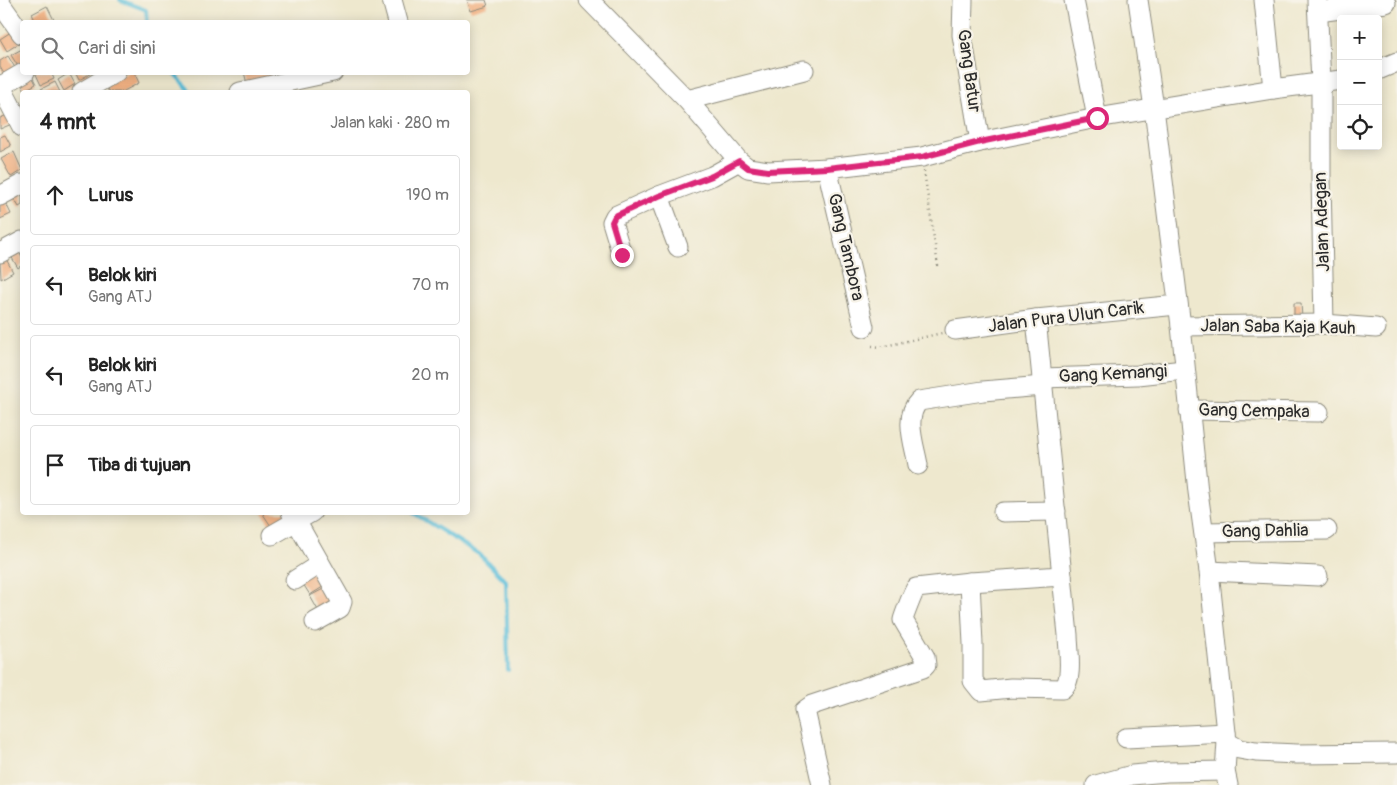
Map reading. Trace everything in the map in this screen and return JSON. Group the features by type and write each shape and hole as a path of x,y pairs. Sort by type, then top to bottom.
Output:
{"street":[{"path":"392,0 397,20"},
{"path":"589,0 692,99 739,161 748,168 768,171 827,168 922,157 980,142 1097,118 1273,89 1337,81"},
{"name":"Gang Batur","path":"963,0 962,35 980,142"},
{"path":"1100,784 1132,775 1167,772 1226,778 1226,738 1209,571 1154,108 1138,0"},
{"path":"1264,0 1273,89"},
{"path":"1078,1 1097,118"},
{"path":"0,3 20,31"},
{"path":"1317,6 1386,3"},
{"name":"Jalan Adegan","path":"1317,6 1321,83 1324,324"},
{"path":"1382,68 1397,62"},
{"path":"692,99 804,70"},
{"path":"20,75 0,86 20,123"},
{"path":"85,90 111,75"},
{"path":"249,90 319,75"},
{"path":"622,255 613,219 615,216 659,196 712,176 739,161"},
{"name":"Gang Tambora","path":"827,168 864,327"},
{"path":"0,196 20,185"},
{"path":"659,196 678,247"},
{"path":"0,253 20,242"},
{"name":"Jalan Pura Ulun Carik","path":"955,330 1036,319 1177,305"},
{"path":"970,582 973,681 978,689 981,691 1011,688 1062,690 1068,684 1070,674 1068,634 1036,319"},
{"name":"Jalan Saba Kaja Kauh","path":"1180,326 1324,324 1376,328"},
{"name":"Gang Kemangi","path":"918,465 911,418 913,409 919,401 1042,382 1184,370"},
{"name":"Gang Cempaka","path":"1189,410 1319,412"},
{"path":"1003,512 1056,510"},
{"path":"272,535 293,517 342,602 342,606 315,622"},
{"name":"Gang Dahlia","path":"1204,532 1327,530"},
{"path":"295,580 320,564"},
{"path":"1209,571 1318,576"},
{"path":"822,785 806,708 923,668 926,665 926,657 904,620 913,592 919,587 1062,576"},
{"path":"1126,738 1226,738 1239,749 1256,752 1297,754 1397,753"}],"path":[{"path":"922,157 938,266"},
{"path":"872,346 881,347 955,330"}],"building":[{"path":"467,0 486,0 488,6 471,11"},
{"path":"47,6 54,20 35,20 32,14"},
{"path":"14,30 20,43 7,51 0,39"},
{"path":"20,50 20,68 19,68 11,55"},
{"path":"8,56 17,71 6,77 0,67 0,61"},
{"path":"32,75 36,84 25,90 19,81"},
{"path":"36,75 52,75 54,79 41,85"},
{"path":"66,75 70,75 75,84 63,90 58,80"},
{"path":"76,75 88,75 79,80"},
{"path":"123,75 135,75 139,83 126,90 108,90 105,85"},
{"path":"245,75 275,75 276,82 248,88"},
{"path":"55,82 59,90 42,90"},
{"path":"10,114 14,123 0,129 0,118"},
{"path":"5,135 11,146 0,152 0,137"},
{"path":"14,152 20,166 20,171 11,177 1,159"},
{"path":"20,190 19,207 12,195"},
{"path":"3,197 11,214 0,219 0,199"},
{"path":"19,251 20,266 18,268 11,256"},
{"path":"5,257 13,272 1,279 0,260"},
{"path":"1294,303 1301,303 1302,318 1294,319"},
{"path":"264,515 288,515 291,521 275,532"},
{"path":"317,569 326,585 310,595 300,579"},
{"path":"327,587 336,603 319,612 310,596"}],"waterway":[{"path":"120,0 146,10 147,20"},
{"path":"176,75 189,90"},
{"path":"417,515 479,554 506,581 508,670"}],"route":[{"path":"622,255 612,222 615,216 659,196 712,176 739,161 748,168 768,171 827,168 922,157 980,142 1097,118"}]}
